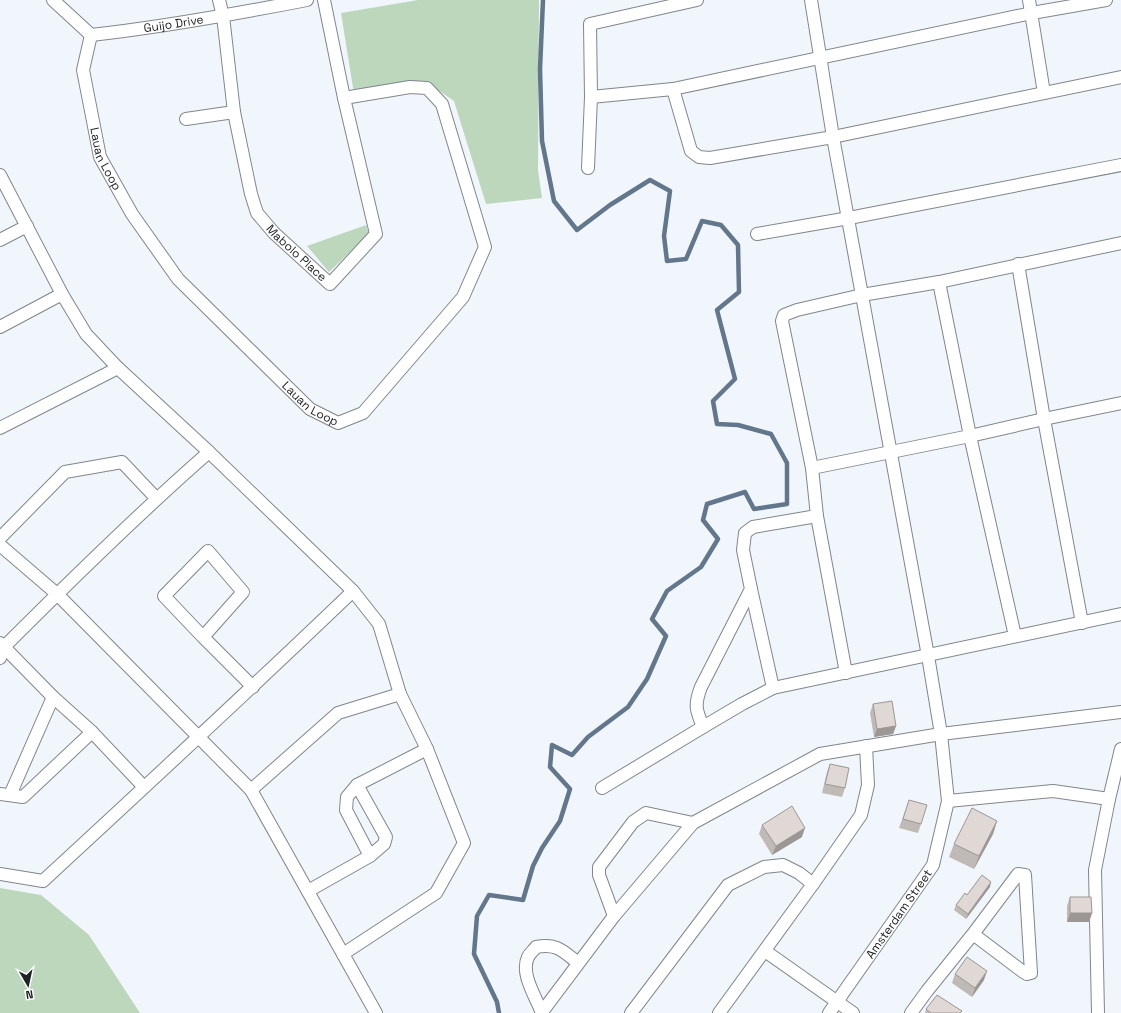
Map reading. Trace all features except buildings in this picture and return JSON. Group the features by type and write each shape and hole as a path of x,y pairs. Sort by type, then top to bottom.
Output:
{"street":[{"path":"53,0 91,35"},
{"name":"Mabolo Place","path":"219,0 234,112 251,194 257,213 274,233 330,284 376,234 344,98 324,0"},
{"name":"Guijo Drive","path":"91,35 145,29 307,0"},
{"path":"588,168 591,97 590,24 697,0"},
{"name":"Amsterdam Street","path":"811,0 833,137 928,656 940,734 948,801 933,865 829,1013"},
{"path":"1029,0 1044,93"},
{"path":"591,97 673,89 1032,13 1106,0"},
{"name":"Lauan Loop","path":"91,35 82,70 100,157 132,214 178,279 310,409 338,423 363,413 463,297 485,247 442,104 427,88 410,87 344,98"},
{"path":"673,89 691,151 699,157 710,158 833,137 1121,77"},
{"path":"186,119 234,112"},
{"path":"757,234 849,218 1121,165"},
{"path":"0,175 62,294 86,334 118,368 209,452 353,590 379,624 400,694 427,748 464,843 436,893 343,954"},
{"path":"0,240 27,226"},
{"path":"846,673 817,516 812,468 782,321 784,315 797,310 862,295 939,282 1121,243"},
{"path":"1018,264 1044,418 1082,624"},
{"path":"939,282 970,436 1015,636"},
{"path":"0,327 62,294"},
{"path":"0,428 118,368"},
{"path":"812,468 970,436 1044,418 1121,403"},
{"path":"144,787 92,732 2,650 57,594 156,498 209,452"},
{"path":"0,538 65,472 122,462 156,498"},
{"path":"773,688 750,589 743,550 745,533 753,528 817,516"},
{"path":"0,545 57,594 197,737 252,790 376,1013"},
{"path":"203,637 243,592 208,551 164,596 203,637 253,687"},
{"path":"703,727 697,712 696,700 750,589"},
{"path":"0,874 43,881 197,737 253,687 353,590"},
{"path":"602,788 742,704 773,688 928,656 1015,636 1082,624 1121,614"},
{"path":"252,790 338,713 400,694"},
{"path":"53,697 5,794 23,797 92,732"},
{"path":"578,963 557,947 547,945 536,947 528,957 526,972 531,990 542,1012 614,916 693,823 820,754 940,734 1121,712"},
{"path":"719,1013 765,951 861,815 868,785 866,746"},
{"path":"370,856 346,810 347,797 357,785 427,748"},
{"path":"1098,1013 1094,870 1108,800 1121,749"},
{"path":"308,891 370,856 384,844 386,837 357,785"},
{"path":"948,801 1053,791 1108,800"},
{"path":"614,916 599,875 599,867 633,822 646,813 693,823"},
{"path":"631,1013 728,885 764,867 783,865 799,873 813,884"},
{"path":"911,1013 1018,874 1025,875 1031,973 1027,974 1022,971 973,934"},
{"path":"765,951 853,1013"},
{"path":"927,991 939,998"}],"green space":[{"path":"418,0 539,0 538,170 542,198 486,204 454,101 429,84 354,94 341,13"},
{"path":"366,225 369,234 329,272 307,246"},
{"path":"0,888 41,895 89,935 140,1013 0,1013"}],"waterway":[{"path":"499,1013 497,1002 474,954 477,916 489,895 523,900 533,866 542,848 560,821 570,789 550,767 552,745 572,755 588,737 628,707 647,679 666,636 652,619 667,591 701,567 718,539 703,520 707,504 745,492 754,509 787,504 787,463 771,434 738,425 717,424 713,401 735,379 717,310 739,292 738,245 721,225 702,221 686,259 667,261 664,236 670,191 650,180 610,205 577,230 554,201 542,141 540,69 543,0"}]}
